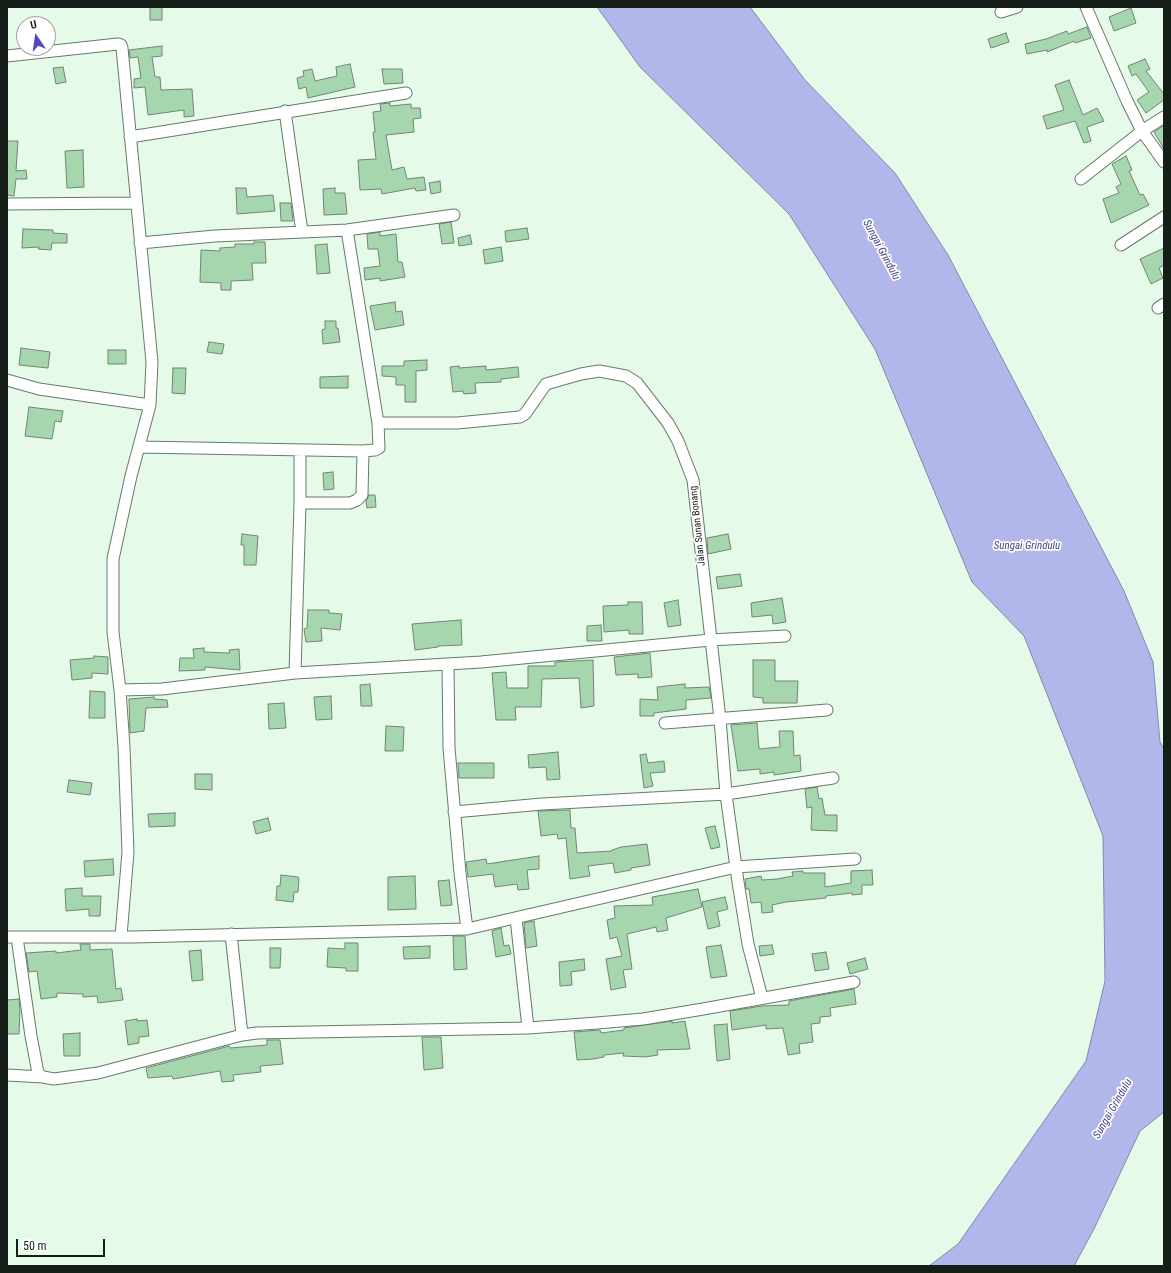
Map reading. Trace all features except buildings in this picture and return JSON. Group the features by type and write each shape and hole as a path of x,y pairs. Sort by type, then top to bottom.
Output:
{"street":[{"path":"1001,12 1017,7"},
{"path":"1086,7 1127,101 1142,130 1164,162"},
{"path":"7,56 118,44 121,45 152,362 150,405 113,559 113,632 120,690 124,747 128,852 121,936"},
{"path":"130,136 406,93"},
{"path":"285,111 302,232"},
{"path":"1081,179 1142,130 1164,117"},
{"path":"7,204 136,203"},
{"path":"140,243 215,236 347,230 454,215"},
{"path":"1121,245 1164,217"},
{"path":"139,447 363,451 375,450 379,448 378,424 347,230"},
{"name":"Jalan Sunan Bonang","path":"378,424 457,423 520,417 525,414 546,384 581,374 599,371 626,376 637,384 651,399 678,441 693,480 720,719 726,794 748,944 762,998"},
{"path":"7,380 39,389 150,405"},
{"path":"295,673 300,504 300,450"},
{"path":"300,504 350,503 357,500 362,495 363,451"},
{"path":"120,690 162,689 295,673 448,664 710,640 786,636"},
{"path":"448,664 449,748 454,812 467,929"},
{"path":"665,723 827,710"},
{"path":"454,812 542,804 726,794 833,778"},
{"path":"43,1077 38,1073 12,937 133,937 467,929 736,867 855,859"},
{"path":"516,918 528,1028"},
{"path":"231,934 242,1035"},
{"path":"7,1075 54,1079 98,1073 242,1035 265,1033 528,1028 642,1018 854,982"}],"water":[{"name":"Sungai Grindulu","path":"597,7 750,7 805,80 895,173 948,255 1124,591 1153,662 1160,742 1164,749 1164,1112 1140,1131 1094,1229 1074,1266 929,1266 958,1244 1086,1061 1105,981 1103,836 1024,636 972,582 875,349 789,214 640,67"}]}
